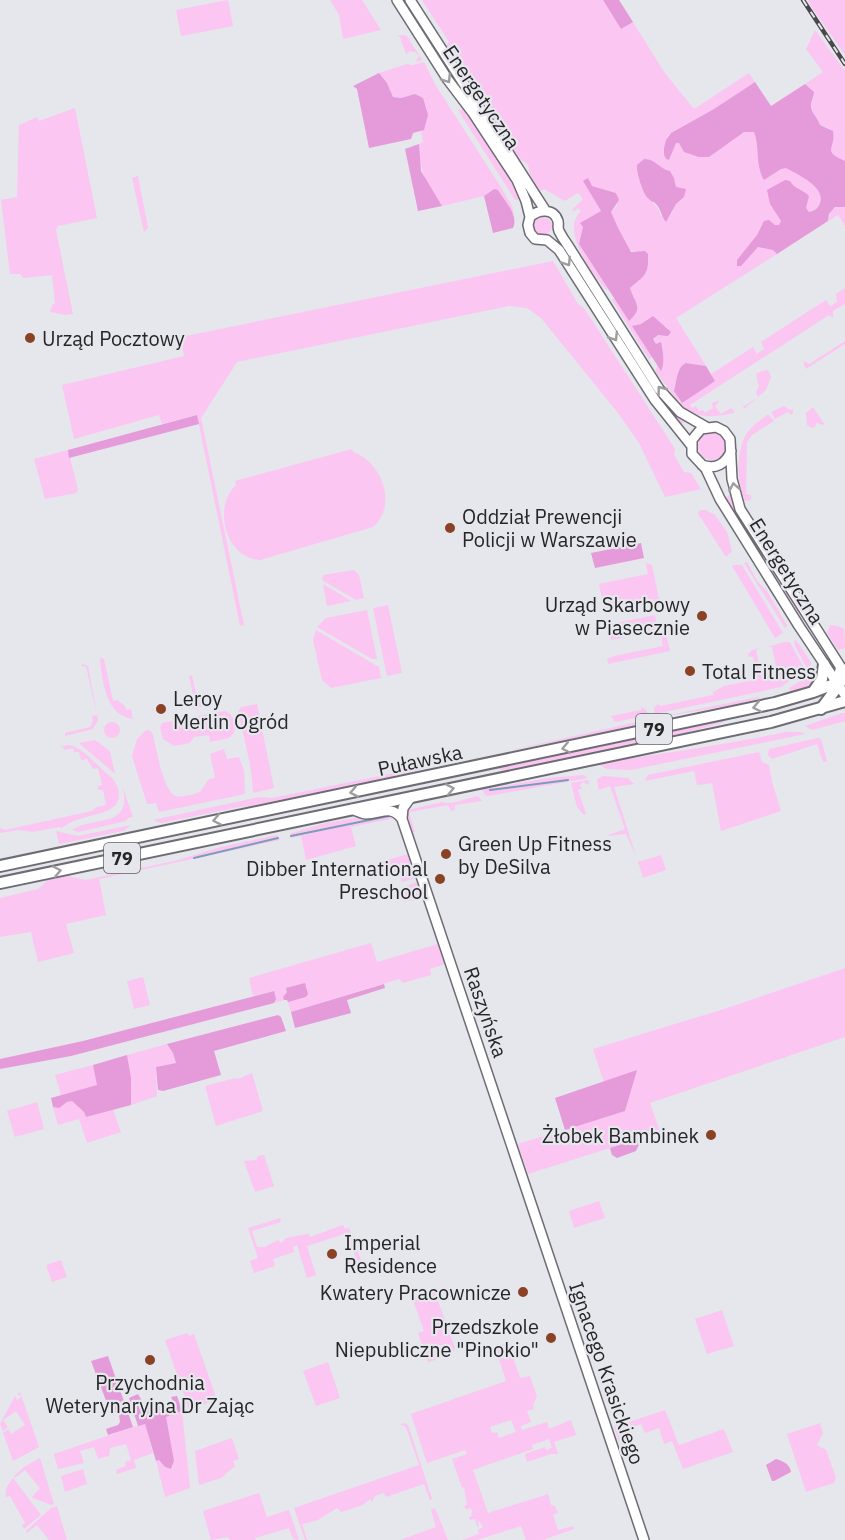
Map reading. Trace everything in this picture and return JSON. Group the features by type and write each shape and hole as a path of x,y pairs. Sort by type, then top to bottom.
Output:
{"main road":[{"path":"813,692 822,679 824,664"},
{"name":"Puławska","path":"0,866 109,841 775,703 813,692 842,676"},
{"path":"821,709 842,676"},
{"name":"Puławska","path":"0,883 771,722 845,701"}],"street":[{"name":"Energetyczna","path":"397,0 448,80 473,113 517,180 526,201 530,217 528,225 532,236 539,240 547,240 559,250 655,400 691,445 694,459 702,465 720,499 824,664 842,676"},
{"name":"Energetyczna","path":"410,0 545,210 556,217 558,229 659,389 680,412 706,427 716,427 724,431 730,439 733,485 740,509 842,676 845,695"},
{"path":"530,217 545,210"},
{"path":"547,240 554,236 558,229"},
{"path":"691,445 697,432 706,427"},
{"path":"702,465 712,467 721,465 728,458 732,449"},
{"path":"402,819 403,808 411,796"},
{"path":"352,809 364,815 389,810 402,819"},
{"name":"Raszyńska","path":"402,819 536,1217"},
{"name":"Ignacego Krasickiego","path":"536,1217 644,1540"}],"shaded area":[{"path":"228,0 233,26 181,36 176,10"},
{"path":"330,0 362,0 381,30 343,39 339,15"},
{"path":"422,0 603,0 621,29 633,22 664,72 694,109 749,73 755,82 668,135 664,155 666,159 669,160 675,143 679,143 689,153 694,154 751,130 756,138 759,168 764,180 786,167 815,186 821,197 820,203 816,209 809,212 806,208 805,192 779,183 774,187 770,204 781,221 779,225 772,223 762,225 737,260 744,262 758,247 773,250 777,254 676,318 706,366 686,363 678,371 674,391 680,400 678,401 655,371 658,366 661,370 663,359 662,345 656,344 653,340 658,335 664,335 668,328 649,318 645,323 633,326 652,357 649,359 612,300 614,298 629,320 638,306 630,288 645,274 648,266 648,254 629,250 612,218 611,212 617,206 617,193 583,181 601,211 581,223 583,227 579,244 608,289 606,290 586,262 576,240 575,219 581,211 578,208 572,210 583,199 578,193 565,201 544,189 540,191 532,180 528,166 518,158 446,46 449,42","holes":["659,165 662,169 670,171 676,188 681,188 684,197 676,204 670,216 661,216 658,208 643,190 637,171"]},
{"path":"603,0 619,0 633,22 621,29"},
{"path":"808,0 845,0 845,55 812,8"},
{"path":"815,30 845,71 845,161 833,156 830,151 832,143 830,129 820,125 811,108 813,92 805,84 823,72 806,49"},
{"path":"397,36 407,36 422,60 416,62 419,56 415,52 410,51 406,54 400,37"},
{"path":"424,62 436,86 512,206 514,215 498,190 490,191 484,196 442,206 431,190 424,177 421,163 419,144 423,142 421,131 424,129 415,94 401,98 393,97 387,83 379,73 407,64"},
{"path":"379,73 387,83 393,97 401,98 415,94 423,98 428,115 424,130 413,133 411,139 369,148 357,89 353,86"},
{"path":"755,82 771,106 805,84 814,92 812,111 820,125 833,131 831,152 845,161 845,207 835,207 829,214 828,221 777,254 773,250 758,247 741,266 737,266 737,260 757,235 764,221 769,220 779,225 781,221 770,204 767,190 785,180 790,181 809,196 806,208 809,212 819,205 821,197 819,192 803,177 786,168 764,180 759,168 754,132 744,132 709,157 699,157 684,152 679,143 676,143 669,160 664,155 664,148 671,133 714,109"},
{"path":"75,108 97,218 58,226 56,230 73,314 66,315 50,312 55,304 52,275 23,278 20,274 10,274 1,200 17,197 19,125 37,117 39,121"},
{"path":"458,110 465,110 514,182 522,199 515,200"},
{"path":"419,144 421,171 442,206 418,211 405,149"},
{"path":"644,159 670,171 676,187 686,189 684,197 676,204 666,222 658,206 646,196 640,182 637,165"},
{"path":"138,176 148,228 144,232 132,178"},
{"path":"588,178 592,186 616,193 619,200 611,212 618,228 631,252 645,251 648,254 645,274 630,288 637,309 629,321 579,244 583,227 580,223 601,211 583,181"},
{"path":"494,189 498,190 510,209 514,223 513,228 493,233 484,196"},
{"path":"839,206 845,207 845,226 838,215 828,221 831,211"},
{"path":"543,217 549,220 552,226 549,232 543,235 537,232 534,226 537,220"},
{"path":"565,249 685,421 680,425 656,394 564,251"},
{"path":"553,261 578,304 584,308 675,449 674,455 684,472 691,473 701,489 665,497 639,443 618,413 541,318 527,308 509,306 237,362 201,418 244,625 240,626 197,415 162,424 159,415 74,439 62,385 184,356 181,337"},
{"path":"845,288 845,304 833,311 833,318 829,315 690,405 692,408 696,406 699,411 703,410 705,413 713,408 712,403 717,401 719,402 715,406 721,414 731,408 735,412 718,416 704,416 691,412 679,403 715,381 711,374 753,347 757,354 764,349 761,342 826,300 830,306 837,302 836,294"},
{"path":"653,316 671,332 668,336 658,335 653,339 656,344 661,342 663,361 661,371 632,326 641,324"},
{"path":"845,341 845,344 806,369 804,361 809,364"},
{"path":"686,363 706,366 715,381 682,403 674,391 679,371"},
{"path":"768,370 771,377 766,390 758,397 756,392 759,386 756,374"},
{"path":"784,406 790,410 793,409 793,413 791,415 788,412 775,419 771,412"},
{"path":"813,407 825,425 816,423 812,428 807,425 806,413"},
{"path":"768,414 774,421 752,435 747,442 746,494 751,495 751,500 745,501 738,467 743,440 754,425"},
{"path":"197,415 199,424 69,458 68,450"},
{"path":"712,432 722,436 726,446 722,456 712,460 702,456 698,446 702,436"},
{"path":"352,449 372,465 383,485 384,507 381,518 373,527 260,560 248,557 239,551 226,530 224,518 225,506 236,485 235,481"},
{"path":"68,450 78,490 76,493 45,499 34,459"},
{"path":"730,493 742,522 828,654 826,655 725,500"},
{"path":"701,510 714,514 727,532 732,551 726,557 699,517 698,512"},
{"path":"641,543 644,558 595,568 591,553"},
{"path":"747,562 787,625 785,628 744,563"},
{"path":"646,563 652,565 660,604 656,610 653,599 604,609 599,584 648,574"},
{"path":"742,565 783,633 775,638 732,566"},
{"path":"354,570 359,575 364,598 356,600 322,580 323,575"},
{"path":"323,584 351,601 327,606"},
{"path":"388,605 402,673 387,676 373,608"},
{"path":"367,610 377,659 372,659 317,627 326,618"},
{"path":"655,615 658,630 611,640 607,625"},
{"path":"829,625 844,629 845,648 838,650 827,633"},
{"path":"316,630 379,667 381,678 331,688 322,680 313,640"},
{"path":"661,635 667,638 670,651 608,664 607,659 614,656 663,646"},
{"path":"794,640 812,664 807,668 795,646"},
{"path":"790,642 805,670 781,687 655,714 654,709 658,704 660,706 713,695 713,692 724,686 758,679 753,657 749,657 748,654 752,650 760,648 756,650 762,680 778,677 772,647 767,647"},
{"path":"100,658 104,659 113,701 117,700 125,706 126,710 131,709 133,719 124,716 111,704 104,687"},
{"path":"82,664 88,666 98,720 93,729 65,736 65,733 90,727 93,721 92,716 97,715 86,666 82,667"},
{"path":"818,670 819,676 810,687 790,691 789,688"},
{"path":"192,675 197,699 203,701 202,706 195,709 190,705 195,704 189,676"},
{"path":"762,697 740,704 660,717"},
{"path":"257,704 274,788 253,793 238,712 241,707"},
{"path":"641,707 649,715 615,722 611,716 641,710"},
{"path":"225,711 230,714 234,723 234,733 229,738 210,742 209,735 194,737 190,743 174,746 163,739 160,728 162,723"},
{"path":"845,713 845,721 812,730 805,726"},
{"path":"651,719 658,722 502,752"},
{"path":"723,720 724,722 671,737 514,769 501,770 498,768"},
{"path":"112,722 118,724 120,730 118,736 112,738 106,736 104,730 106,724"},
{"path":"149,730 153,734 164,778 171,793 176,796 185,796 200,792 209,779 215,778 210,754 224,749 227,759 239,757 244,771 245,794 159,812 156,803 147,804 132,756 137,739"},
{"path":"786,732 805,734 631,770 607,769 600,765 601,763"},
{"path":"821,739 827,761 823,762 817,744 772,759 768,755 769,749"},
{"path":"95,740 110,751 115,774 79,743"},
{"path":"69,745 84,753 114,780 119,792 117,803 112,808 69,823 62,828 0,833 0,828 5,830 92,811 106,805 103,790 98,790 98,786 102,785 98,768 93,769 87,759 81,760 79,752 74,752 73,748 64,750 63,747 58,747"},
{"path":"759,752 762,762 769,765 781,811 721,831 712,783 697,785 694,771 645,781 648,775"},
{"path":"423,769 406,775 277,803 239,807 161,823 153,820 260,797 272,798"},
{"path":"583,775 588,778 488,796 482,788 548,778"},
{"path":"603,776 628,778 634,784 614,787 636,856 626,834 606,836 625,829 610,786 599,790 597,779"},
{"path":"589,780 588,785 583,782 579,786 583,788 578,790 586,814 584,815 577,807 571,783"},
{"path":"122,785 133,817 126,821 78,832 72,830 118,815 123,808"},
{"path":"478,796 482,801 455,805 455,810 451,811 448,805 409,812 415,832 413,832 407,814 408,810"},
{"path":"383,813 393,814 395,818 351,827 356,846 306,860 301,836 289,838 291,833 326,823"},
{"path":"131,825 123,831 59,844 56,831 78,836"},
{"path":"277,835 280,840 99,879 106,915 66,924 74,953 38,962 31,932 0,937 0,898 38,889 48,880 68,876 86,880"},
{"path":"408,854 416,878 402,882 398,871 379,879 374,864"},
{"path":"661,855 666,870 643,878 638,862"},
{"path":"417,882 420,893 413,900 404,902 404,887"},
{"path":"371,943 377,962 438,944 445,964 430,969 431,975 403,983 399,979 291,1012 288,1002 306,997 307,986 287,992 283,997 284,1000 274,1003 274,991 253,996 249,978"},
{"path":"845,968 845,1037 650,1103 660,1132 528,1174 518,1144 625,1111 636,1071 604,1083 593,1049 721,1010"},
{"path":"143,977 150,1005 134,1009 127,981"},
{"path":"305,983 308,994 306,997 288,1002 284,1000 286,988"},
{"path":"384,984 385,988 347,1000 351,1013 295,1028 291,1012"},
{"path":"274,991 276,999 274,1003 71,1056 0,1069 0,1059 83,1041"},
{"path":"278,1015 286,1031 214,1051 221,1075 163,1091 158,1090 156,1067 176,1063 167,1044"},
{"path":"167,1044 176,1063 156,1067 157,1096 131,1105 127,1055"},
{"path":"127,1055 131,1078 131,1105 86,1117 72,1101 59,1108 53,1107 51,1098 97,1085 93,1065"},
{"path":"93,1065 98,1085 61,1095 55,1075"},
{"path":"637,1070 625,1111 565,1130 555,1098"},
{"path":"252,1073 263,1111 216,1126 205,1086 238,1079"},
{"path":"72,1101 86,1117 113,1109 121,1132 87,1143 79,1119 58,1125 53,1107 59,1108"},
{"path":"37,1102 44,1129 15,1137 7,1111"},
{"path":"642,1138 636,1151 617,1158 612,1155 610,1148"},
{"path":"264,1155 274,1186 255,1192 244,1161 256,1160 258,1156"},
{"path":"599,1201 605,1218 574,1228 569,1211"},
{"path":"280,1218 281,1222 252,1231 257,1247 265,1247 278,1240 281,1243 286,1238 308,1233 310,1237 343,1225 345,1229 349,1228 361,1260 357,1261 347,1233 307,1246 316,1275 307,1278 297,1245 293,1247 294,1252 273,1259 275,1266 254,1273 250,1261 258,1258 248,1228"},
{"path":"61,1260 67,1277 52,1282 46,1265"},
{"path":"434,1290 455,1348 452,1354 445,1357 439,1352 435,1360 428,1362 418,1333 424,1331 412,1297"},
{"path":"722,1310 734,1346 707,1354 695,1319"},
{"path":"188,1333 189,1336 194,1334 217,1400 189,1409 165,1340"},
{"path":"508,1342 520,1378 530,1376 537,1397 533,1405 534,1409 527,1411 531,1422 521,1426 522,1430 547,1422 549,1429 571,1420 576,1435 554,1442 558,1454 527,1462 525,1454 545,1447 546,1450 552,1448 549,1439 532,1445 533,1449 473,1470 488,1513 548,1494 551,1505 555,1506 558,1513 553,1515 558,1530 573,1526 574,1529 543,1540 526,1540 521,1526 477,1540 462,1540 479,1534 478,1530 483,1527 480,1522 479,1527 477,1526 475,1519 470,1520 469,1517 473,1512 470,1508 466,1510 464,1506 467,1505 464,1487 462,1488 452,1459 467,1454 465,1450 427,1463 411,1414 506,1381 495,1347","holes":["511,1420 516,1432 499,1438 497,1432 492,1433 490,1427"]},
{"path":"108,1356 133,1427 108,1435 106,1429 118,1425 119,1415 108,1406 91,1361"},
{"path":"328,1362 340,1398 316,1406 303,1371"},
{"path":"20,1392 39,1447 13,1461 3,1433 8,1429 11,1434 25,1425 16,1411 3,1420 8,1427 3,1431 0,1424 15,1396 17,1400 21,1397 17,1395"},
{"path":"138,1394 146,1408 152,1405 153,1401 161,1400 166,1407 172,1408 174,1403 171,1397 177,1396 182,1411 166,1417 174,1461 171,1469 165,1467 159,1460 156,1461 145,1424 138,1426 129,1398"},
{"path":"665,1410 679,1445 724,1429 733,1452 683,1469 672,1441 664,1444 659,1428 645,1433 641,1424 618,1432 619,1442 614,1427"},
{"path":"182,1411 190,1488 165,1497 156,1461 159,1460 165,1467 171,1469 173,1467 166,1417"},
{"path":"145,1423 153,1453 134,1460 136,1468 117,1474 116,1470 126,1466 125,1462 131,1460 126,1444 110,1448 109,1456 98,1459 94,1447 80,1451 84,1463 58,1469 54,1454"},
{"path":"820,1423 823,1433 817,1445 826,1450 836,1478 834,1483 806,1492 787,1434"},
{"path":"400,1424 408,1425 432,1499 430,1500 424,1484 386,1497 384,1493 375,1496 372,1502 370,1499 363,1505 341,1512 337,1508 318,1520 302,1524 307,1540 305,1540 294,1508 419,1465 406,1427"},
{"path":"232,1438 239,1459 233,1461 235,1466 221,1478 199,1485 195,1451"},
{"path":"40,1458 54,1504 51,1505 32,1497 40,1488 25,1470 15,1478 14,1476"},
{"path":"776,1459 788,1465 791,1472 772,1481 766,1465"},
{"path":"83,1469 87,1484 65,1492 61,1476"},
{"path":"13,1478 41,1515 24,1529 22,1525 25,1523 10,1496 6,1497 6,1489"},
{"path":"259,1493 267,1517 289,1510 299,1540 293,1539 289,1528 255,1538 256,1540 230,1540 228,1537 211,1540 203,1511"},
{"path":"57,1506 67,1540 49,1540 37,1525 27,1533 26,1531 51,1508"},
{"path":"435,1508 448,1540 400,1540 436,1527 431,1510"}],"waterway":[{"path":"490,790 568,780"},
{"path":"291,836 389,816"},
{"path":"194,858 278,838"}],"railway":[{"path":"803,0 845,64"}],"place":[{"name":"Urząd Pocztowy","path":"30,338"},
{"name":"Oddział Prewencji Policji w Warszawie","path":"450,528"},
{"name":"Urząd Skarbowy w Piasecznie","path":"702,616"},
{"name":"Total Fitness","path":"690,671"},
{"name":"Leroy Merlin Ogród","path":"161,709"},
{"name":"Green Up Fitness by DeSilva","path":"446,854"},
{"name":"Dibber International Preschool","path":"440,879"},
{"name":"Żłobek Bambinek","path":"711,1135"},
{"name":"Imperial Residence","path":"332,1254"},
{"name":"Kwatery Pracownicze","path":"523,1292"},
{"name":"Przedszkole Niepubliczne \"Pinokio\"","path":"551,1338"},
{"name":"Przychodnia Weterynaryjna Dr Zając","path":"150,1360"}]}
